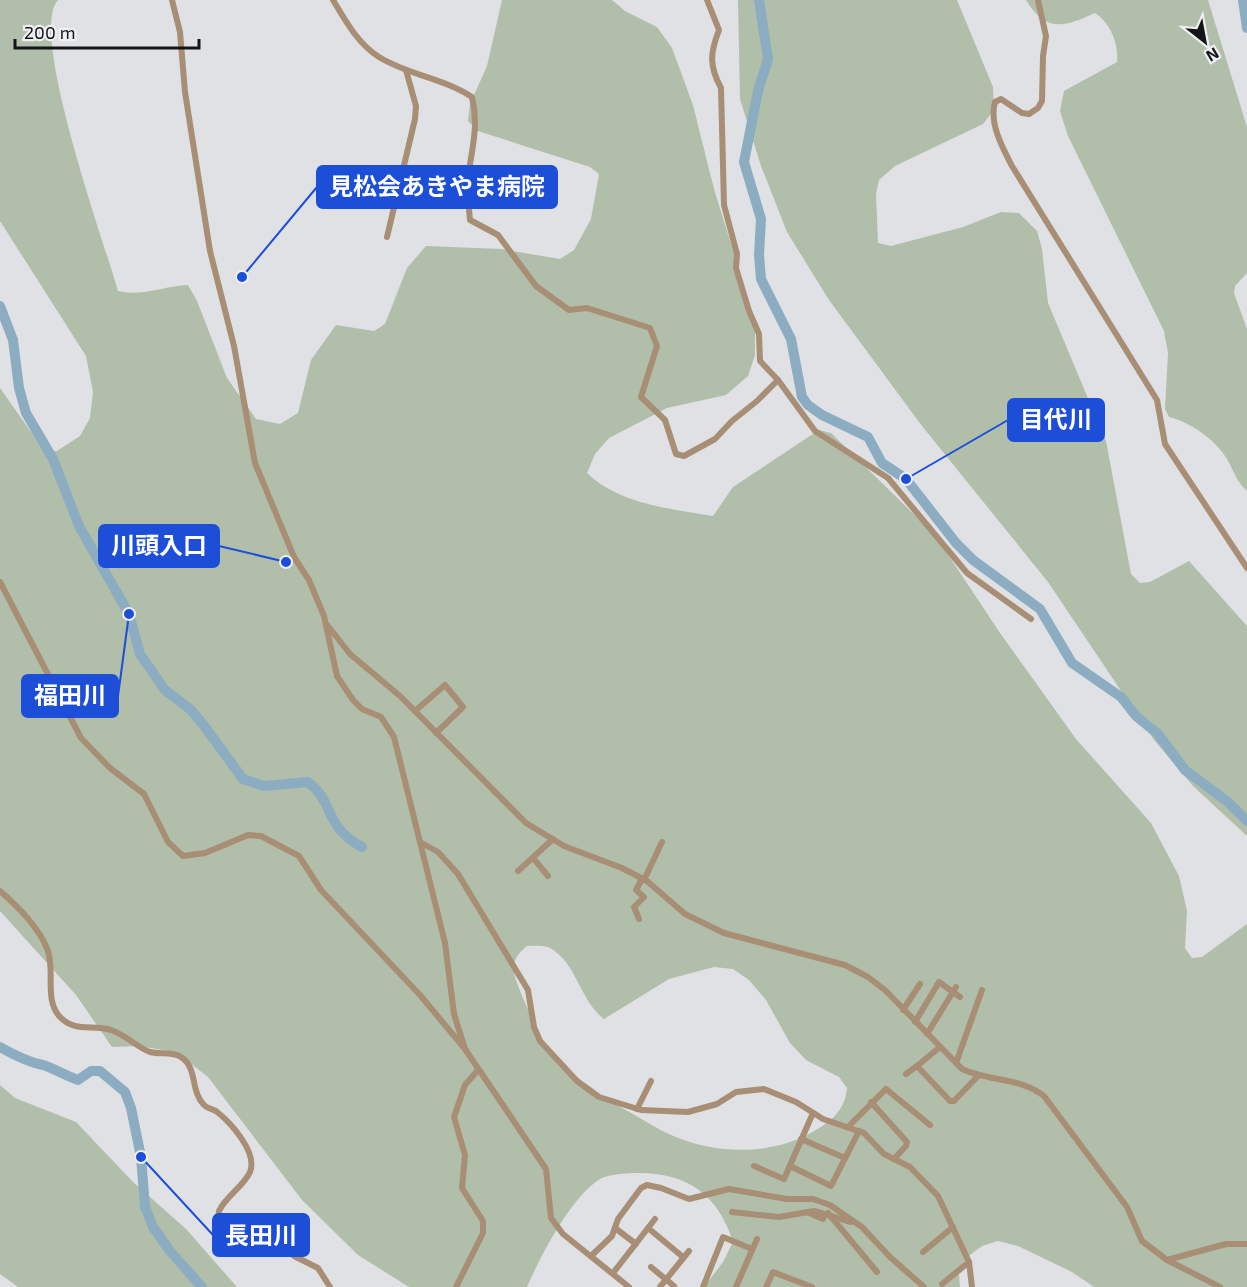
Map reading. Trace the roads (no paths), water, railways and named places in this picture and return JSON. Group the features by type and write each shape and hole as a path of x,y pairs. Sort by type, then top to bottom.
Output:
{"street":[{"path":"172,0 180,32 185,92 210,251 234,346 255,463 294,557 309,580 328,626 337,676 352,700 362,709 381,717 394,737 445,943 454,1014 465,1049"},
{"path":"333,0 353,33 378,57 406,70 429,76 472,97 477,117 475,147 468,179 470,220 498,235 537,286 569,310 587,308 650,328 657,345 641,397 665,420 676,454 684,456 716,439 732,421 778,380"},
{"path":"707,0 719,30 711,52 712,71 721,88 724,205 737,254 736,268 749,311 759,334 760,361 778,380 815,431 888,478 967,573 1031,619"},
{"path":"1038,0 1047,36 1043,56 1042,101 1038,108 1029,114 1022,113 1000,99 995,102 993,118 999,138 1022,184 1157,400 1165,444 1247,568"},
{"path":"387,237 415,119 416,106 406,70"},
{"path":"0,582 81,738 111,768 144,794 168,842 175,850 183,856 205,853 248,835 261,836 299,856 321,890 420,995 465,1049 546,1169 551,1218 563,1234 629,1287"},
{"path":"328,626 350,654 415,711 526,823 553,839 643,879 685,914 724,933 845,965 868,977 886,991 962,1069 978,1076 1021,1083 1044,1096 1127,1207 1142,1241 1167,1260 1220,1287"},
{"path":"415,711 445,685 463,707 436,732"},
{"path":"518,871 553,839"},
{"path":"420,842 438,852 451,864 506,949 528,990 534,1027 540,1041 577,1081 599,1097 637,1109 688,1112 717,1104 736,1092 764,1089 796,1102 823,1119 859,1131 884,1154 910,1167 938,1196 969,1262 972,1287"},
{"path":"639,919 634,907 644,897 636,890 662,842"},
{"path":"532,858 548,876"},
{"path":"0,891 25,916 48,952 52,1003 63,1020 82,1028 109,1029 129,1037 150,1052 174,1053 183,1058 189,1064 198,1096 205,1106 215,1111 229,1124 241,1141 250,1155 249,1173 219,1211 219,1223 224,1230 232,1234 248,1232 268,1235 294,1256 318,1268 330,1287"},
{"path":"915,1022 939,982 954,989 960,998"},
{"path":"903,1010 920,984"},
{"path":"927,1034 954,989"},
{"path":"956,1063 982,990"},
{"path":"906,1074 940,1047"},
{"path":"917,1066 950,1101 954,1101 978,1076"},
{"path":"456,1287 483,1233 483,1221 462,1188 465,1155 454,1117 465,1084 478,1070"},
{"path":"637,1109 651,1081"},
{"path":"849,1126 886,1089 930,1125"},
{"path":"871,1102 907,1142 894,1159"},
{"path":"754,1166 784,1179 813,1113"},
{"path":"790,1166 831,1186 859,1131"},
{"path":"801,1139 845,1158"},
{"path":"591,1256 612,1236 641,1188 647,1185 689,1199 729,1189 822,1203 862,1227 924,1287"},
{"path":"822,1203 877,1272"},
{"path":"732,1212 779,1217 806,1212 829,1214 852,1222"},
{"path":"806,1212 823,1219"},
{"path":"613,1273 655,1219"},
{"path":"923,1252 953,1227"},
{"path":"615,1228 636,1244"},
{"path":"648,1228 667,1248 683,1257"},
{"path":"703,1287 723,1237 752,1249"},
{"path":"736,1287 757,1239"},
{"path":"1167,1260 1226,1244 1247,1244"},
{"path":"660,1287 689,1251"},
{"path":"942,1284 969,1262"},
{"path":"651,1267 674,1286"},
{"path":"766,1287 773,1272 796,1284 812,1287"}],"waterway":[{"path":"759,0 768,59 758,91 744,162 761,219 759,255 761,279 791,339 802,397 808,405 822,415 868,437 882,463 906,479 956,543 973,560 1040,609 1072,663 1121,697 1136,716 1158,734 1185,770 1228,802 1247,821"},
{"path":"1243,0 1247,28"},
{"path":"0,306 13,340 19,388 26,413 53,459 79,526 129,614 140,654 165,690 190,709 202,723 243,779 264,786 308,782 322,798 341,831 362,847"},
{"path":"0,1047 21,1058 78,1080 91,1071 100,1071 125,1092 131,1108 141,1157 145,1207 153,1227 170,1251 202,1287"}],"place":[{"name":"見松会あきやま病院","path":"242,277"},
{"name":"目代川","path":"906,479"},
{"name":"川頭入口","path":"286,562"},
{"name":"福田川","path":"129,614"},
{"name":"長田川","path":"141,1157"}]}
